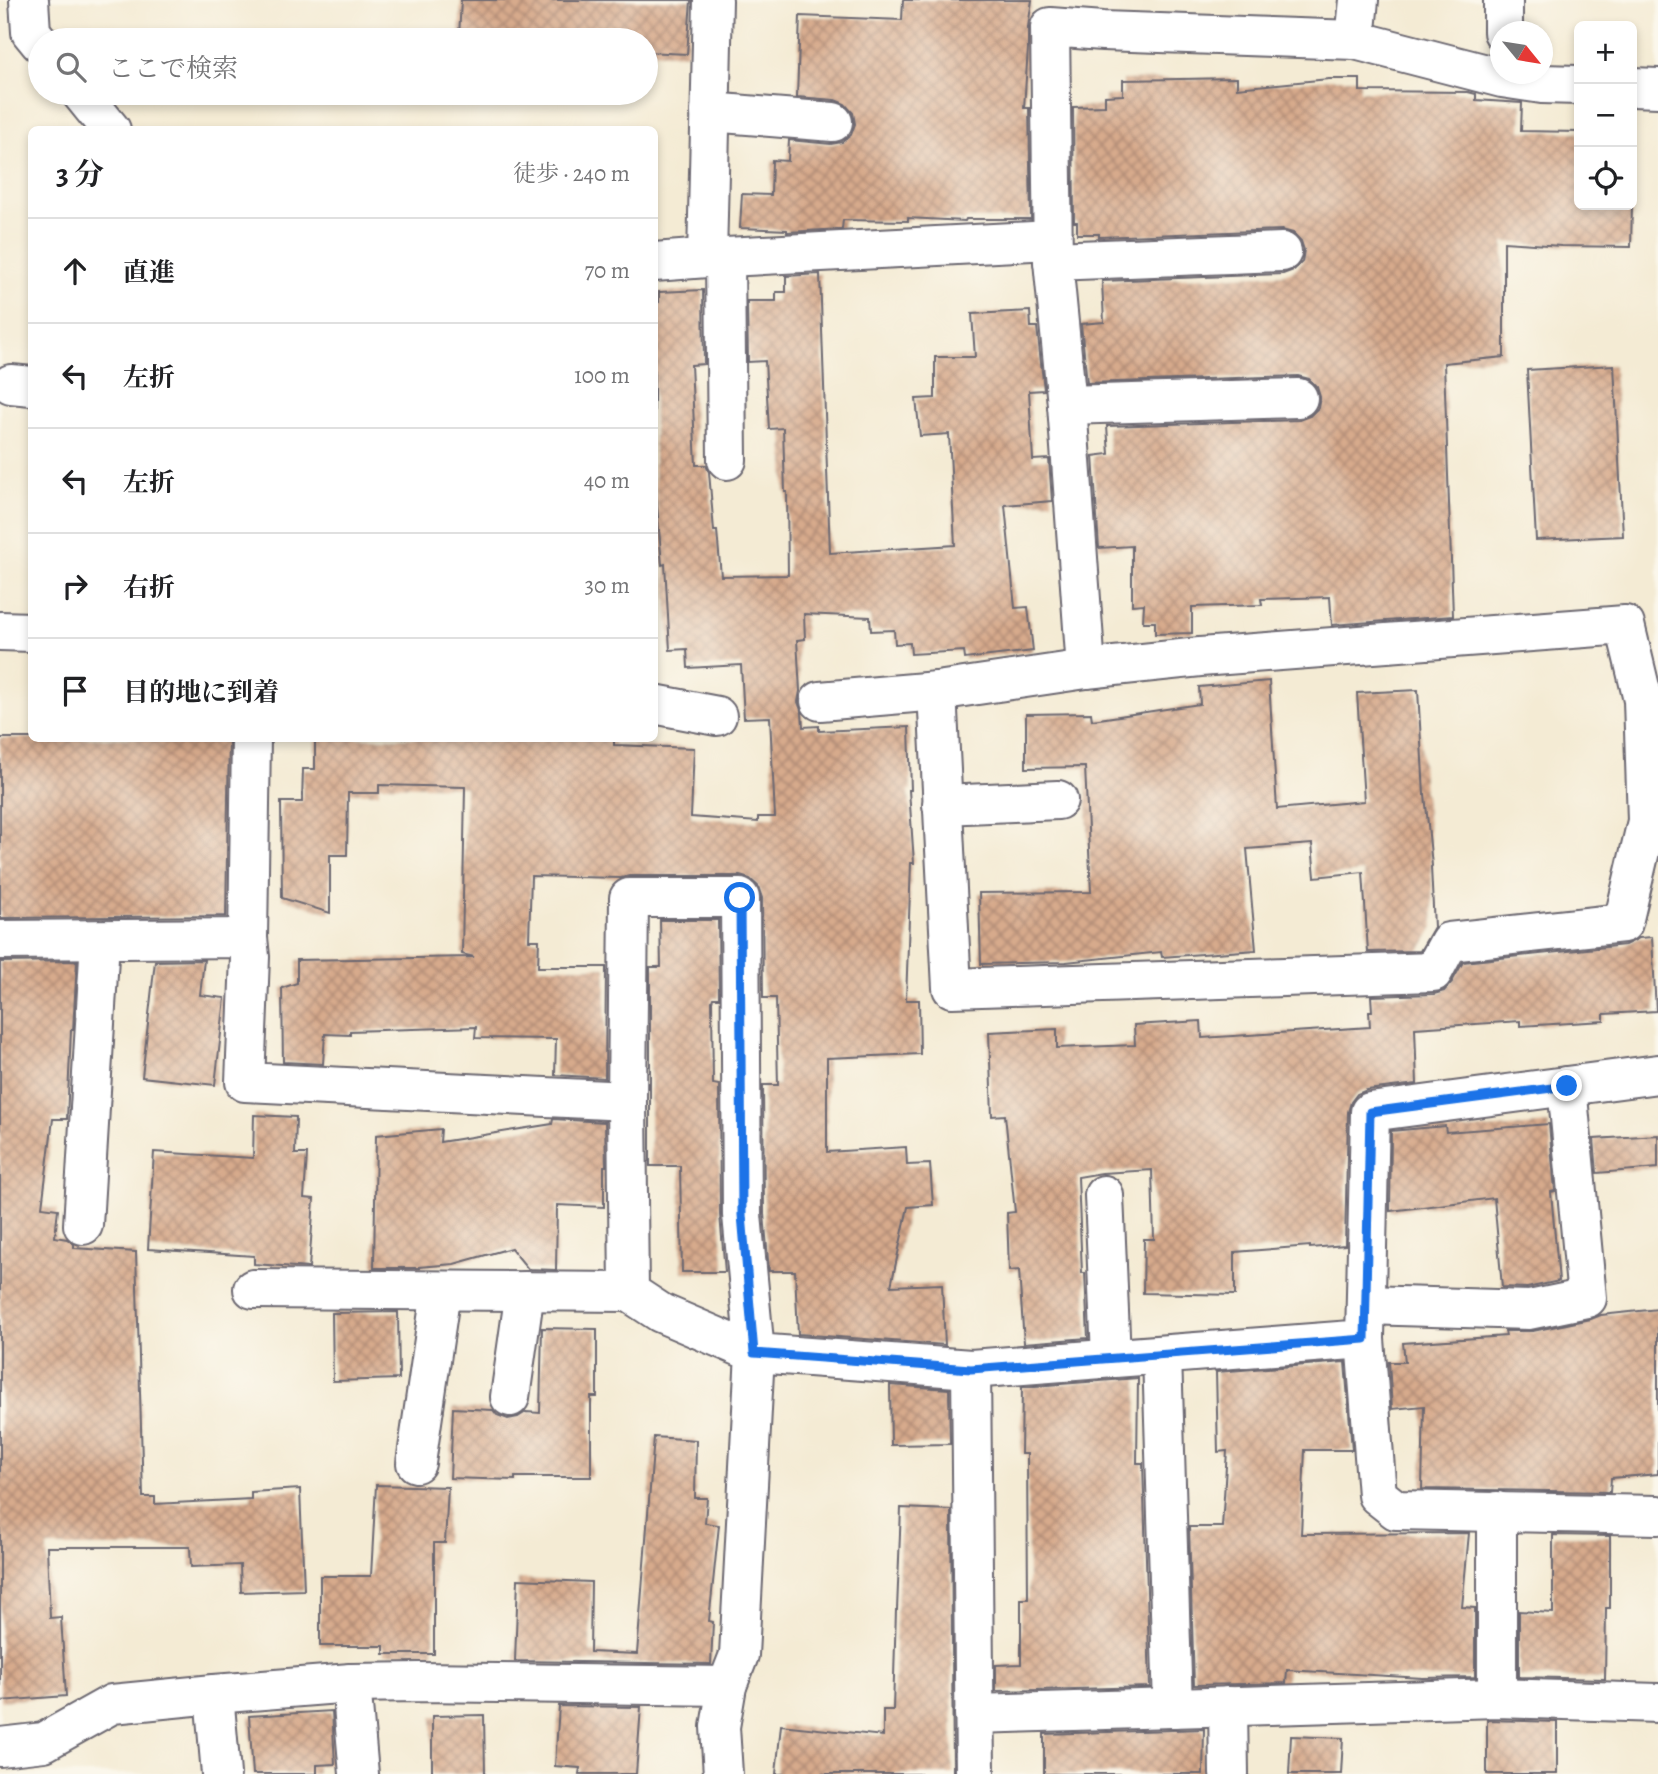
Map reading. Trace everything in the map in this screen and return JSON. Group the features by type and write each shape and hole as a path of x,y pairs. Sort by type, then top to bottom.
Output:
{"street":[{"path":"29,0 31,28"},
{"path":"713,0 710,112 727,460"},
{"path":"1355,40 1359,0"},
{"path":"1503,0 1503,21"},
{"path":"1086,669 1053,251 1050,27 1104,16 1355,40 1490,73"},
{"path":"1542,84 1574,85"},
{"path":"1637,87 1658,88"},
{"path":"91,105 108,126"},
{"path":"710,112 834,122"},
{"path":"658,262 716,258 1053,251 1283,253"},
{"path":"1067,405 1298,398"},
{"path":"820,701 937,691 1086,669 1200,657 1625,625 1651,699 1647,821 1623,923 1448,942 1433,972 952,988 937,691"},
{"path":"0,631 28,632"},
{"path":"658,705 717,716"},
{"path":"250,742 250,957 246,1082 627,1101"},
{"path":"942,805 1058,800"},
{"path":"629,1292 629,898 740,898 742,1215 754,1353 739,1655 727,1686 720,1727 723,1774"},
{"path":"0,940 248,938"},
{"path":"83,1225 100,940"},
{"path":"1658,1074 1370,1112 1366,1322 1377,1495 1396,1510 1658,1515"},
{"path":"253,1289 629,1292 661,1313 754,1353 971,1369 1162,1354 1366,1322 1529,1310 1587,1298 1567,1086"},
{"path":"1104,1195 1111,1358"},
{"path":"416,1462 441,1291"},
{"path":"510,1397 525,1291"},
{"path":"1162,1354 1173,1708"},
{"path":"971,1369 975,1774"},
{"path":"1497,1511 1497,1698"},
{"path":"0,1747 44,1742 112,1704 214,1694 351,1683 727,1686"},
{"path":"351,1683 359,1774"},
{"path":"214,1694 221,1774"},
{"path":"974,1714 1497,1698 1658,1703"},
{"path":"1228,1706 1229,1774"}],"building":[{"path":"461,0 691,0 687,54 658,53 658,28 459,28"},
{"path":"903,0 1032,0 1024,108 1029,108 1031,219 843,220 842,229 787,232 740,228 742,194 771,195 772,160 788,161 789,140 831,144 842,142 851,135 855,124 853,113 845,104 835,100 797,97 800,16 902,20"},
{"path":"1237,78 1237,88 1329,79 1360,79 1360,91 1468,92 1476,94 1476,100 1522,103 1521,131 1574,132 1574,210 1632,210 1631,247 1504,242 1504,357 1444,363 1453,616 1332,625 1330,597 1261,599 1262,605 1192,607 1192,633 1155,634 1155,622 1143,622 1144,604 1132,605 1132,546 1099,548 1093,456 1109,454 1107,426 1299,420 1310,416 1318,408 1320,397 1317,387 1309,379 1298,376 1087,383 1081,324 1104,322 1102,281 1283,274 1294,270 1302,262 1304,250 1301,241 1293,233 1282,230 1099,237 1099,234 1077,234 1077,222 1074,222 1073,107 1105,106 1105,96 1123,95 1123,80"},
{"path":"820,274 830,553 955,545 949,434 920,436 916,399 935,398 935,357 975,357 972,314 1030,311 1031,327 1037,327 1044,390 1029,391 1033,460 1049,459 1052,501 1005,505 1015,608 1028,607 1033,651 965,659 964,651 911,654 910,643 895,644 894,630 871,631 870,617 804,614 805,639 797,640 800,691 798,702 803,727 819,726 819,731 909,727 909,790 914,863 911,863 906,1000 919,1000 920,1054 827,1058 827,1152 906,1147 907,1165 930,1164 933,1205 908,1207 891,1286 942,1284 945,1345 798,1334 795,1271 769,1271 764,1214 763,1085 778,1085 776,998 763,998 762,898 758,886 750,879 740,876 531,876 529,940 539,940 538,967 606,967 605,1078 555,1075 556,1039 475,1038 476,1027 350,1031 350,1035 325,1034 323,1064 283,1062 282,988 297,983 297,960 474,957 462,954 465,787 379,785 379,793 348,793 347,855 330,855 330,913 282,898 281,802 302,802 303,769 315,769 315,742 614,742 614,745 694,748 691,817 758,822 758,817 775,817 770,717 744,718 741,665 688,668 687,649 670,650 665,564 662,565 658,518 658,302 659,292 703,290 704,364 691,365 696,465 706,465 709,472 721,576 788,575 783,428 769,429 765,361 748,362 747,301 776,301 776,292 786,292 786,276"},
{"path":"1614,365 1623,536 1536,540 1527,370"},
{"path":"1269,681 1277,809 1364,801 1357,693 1418,690 1424,794 1432,866 1434,927 1420,951 1368,952 1363,872 1315,877 1312,844 1247,849 1256,950 1162,957 1161,952 1066,962 981,964 979,893 1091,892 1085,767 1026,768 1026,714 1091,713 1092,720 1200,704 1199,687"},
{"path":"0,738 28,738 28,742 229,742 226,916 0,918"},
{"path":"660,920 718,920 719,998 713,998 712,1001 713,1084 719,1085 720,1215 725,1272 682,1272 680,1166 650,1166 650,967 661,967"},
{"path":"1652,937 1656,1011 1604,1014 1604,1021 1520,1026 1520,1021 1415,1028 1417,1084 1367,1090 1357,1094 1351,1102 1348,1112 1345,1245 1235,1252 1235,1295 1143,1293 1144,1239 1154,1239 1152,1170 1078,1177 1088,1338 1024,1343 1019,1270 1009,1271 1007,1213 1015,1212 1005,1115 992,1116 989,1032 1057,1029 1057,1048 1135,1045 1134,1025 1201,1021 1202,1038 1370,1027 1371,996 1434,994 1444,991 1463,962 1625,945 1639,938"},
{"path":"204,960 200,995 225,998 215,1085 142,1077 155,961"},
{"path":"77,961 67,1119 53,1119 42,1207 58,1209 55,1237 67,1239 74,1244 74,1248 136,1252 143,1497 155,1497 155,1504 251,1499 251,1492 300,1489 304,1590 241,1592 240,1565 191,1567 190,1547 47,1547 50,1618 61,1617 66,1696 0,1701 0,962"},
{"path":"254,1115 296,1117 295,1154 307,1154 304,1198 314,1199 309,1268 254,1264 254,1256 148,1249 154,1152 253,1158"},
{"path":"553,1119 605,1122 606,1166 604,1207 557,1205 556,1270 528,1269 511,1248 454,1264 419,1268 374,1268 376,1135 441,1129 440,1142 552,1124"},
{"path":"1549,1124 1555,1191 1551,1192 1559,1281 1527,1288 1502,1287 1494,1198 1390,1211 1391,1131 1445,1126 1446,1132"},
{"path":"1658,1135 1658,1168 1597,1173 1594,1139"},
{"path":"1658,1309 1658,1474 1611,1478 1610,1492 1422,1489 1424,1406 1392,1409 1389,1362 1405,1362 1403,1343 1506,1336 1505,1331 1533,1331 1601,1315"},
{"path":"398,1312 399,1379 333,1381 332,1313"},
{"path":"542,1328 597,1329 597,1397 591,1397 591,1477 515,1477 515,1480 450,1478 453,1408 493,1410 497,1415 508,1419 526,1412 540,1413"},
{"path":"1345,1362 1352,1450 1305,1450 1301,1534 1469,1533 1462,1607 1475,1608 1475,1677 1423,1678 1287,1670 1286,1683 1194,1685 1189,1527 1222,1527 1227,1451 1218,1452 1216,1372"},
{"path":"1138,1378 1137,1463 1143,1463 1150,1687 996,1691 996,1665 1021,1664 1021,1599 1028,1599 1027,1454 1021,1454 1022,1387"},
{"path":"890,1385 949,1389 950,1444 891,1445"},
{"path":"654,1437 696,1440 695,1498 707,1498 705,1523 719,1525 709,1621 713,1622 711,1664 515,1661 518,1579 591,1582 590,1652 637,1654"},
{"path":"376,1485 448,1487 445,1543 434,1543 434,1654 384,1654 384,1646 320,1646 320,1576 371,1576"},
{"path":"901,1508 951,1510 953,1774 776,1774 781,1725 883,1736 883,1710 893,1710"},
{"path":"1553,1535 1610,1536 1610,1608 1606,1608 1605,1679 1519,1677 1519,1611 1553,1613"},
{"path":"559,1706 641,1707 636,1774 579,1774 580,1768 555,1766"},
{"path":"332,1711 335,1764 317,1765 317,1774 253,1774 249,1716"},
{"path":"484,1715 485,1774 432,1774 432,1716"},
{"path":"1487,1720 1557,1722 1557,1774 1487,1774"},
{"path":"1204,1729 1203,1774 1044,1774 1044,1734"},
{"path":"1291,1736 1343,1738 1341,1774 1289,1774"}],"route":[{"path":"740,898 742,1215 754,1353 971,1369 1365,1339 1370,1112 1567,1086"}]}
